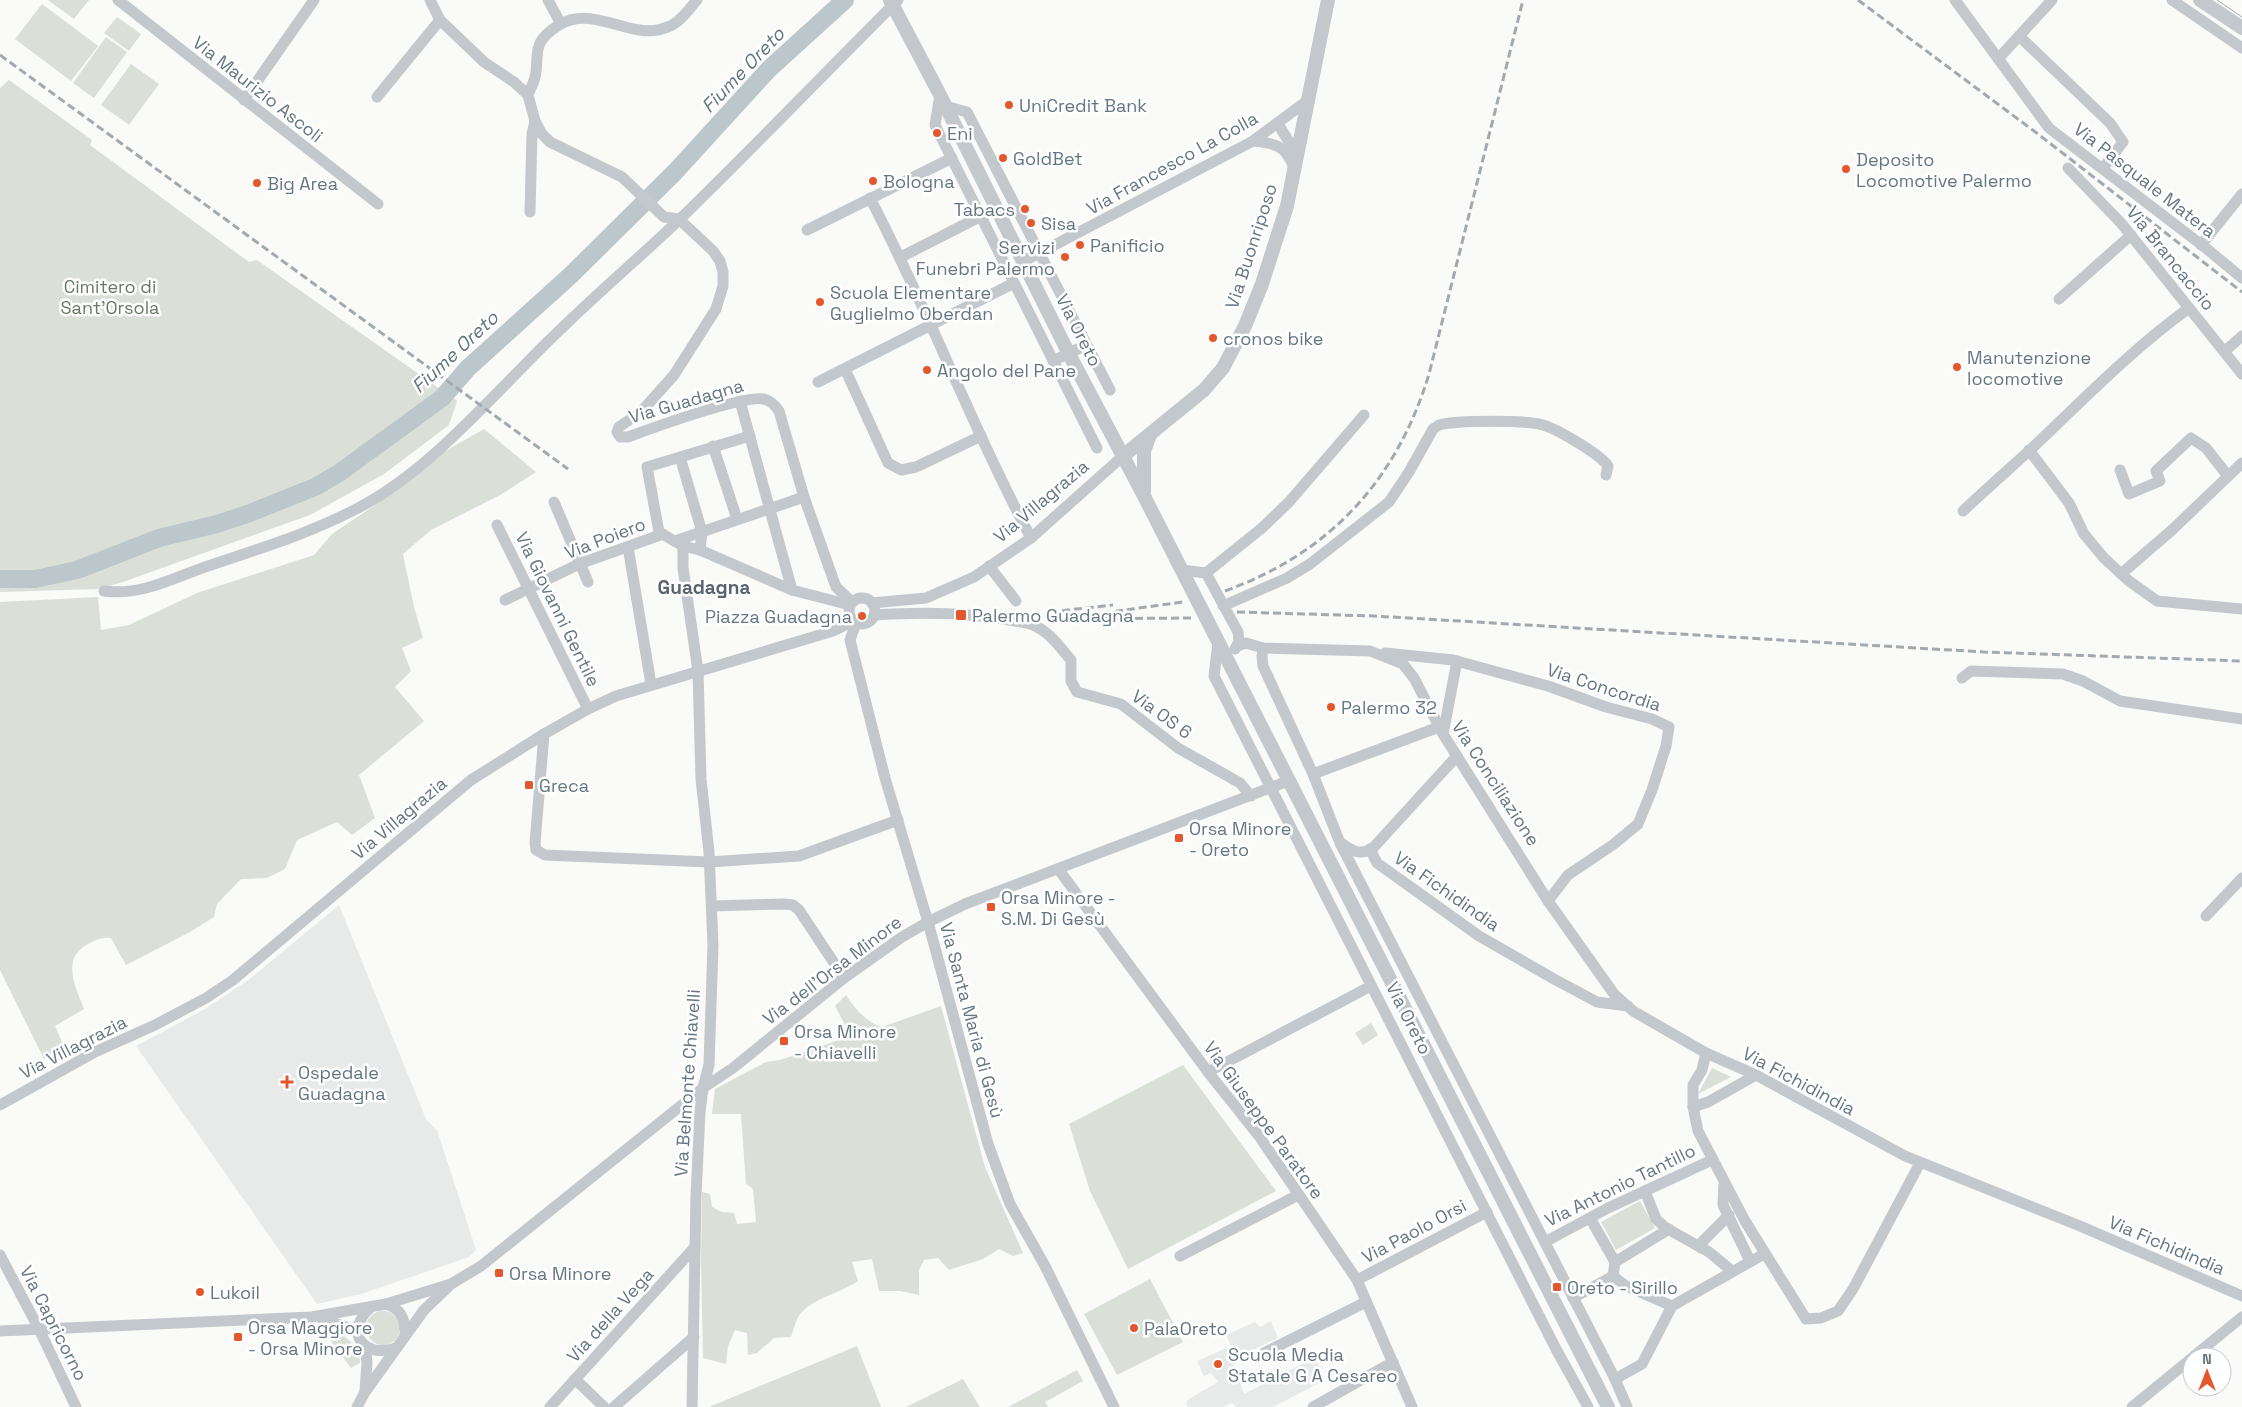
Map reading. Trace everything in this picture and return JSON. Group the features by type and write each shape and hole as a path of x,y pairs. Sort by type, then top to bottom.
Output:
{"street":[{"name":"Via Maurizio Ascoli","path":"118,0 378,204"},
{"path":"244,100 314,0"},
{"path":"430,0 440,20 484,62 514,82 528,95 535,121 542,134 550,142 622,177 664,217 679,219"},
{"path":"548,0 561,24"},
{"path":"528,95 536,77 539,45 548,32 561,24 574,19 591,17 641,31 658,30 672,26 697,0"},
{"name":"Via Oreto","path":"890,0 1608,1407"},
{"path":"104,591 120,593 143,590 307,533 358,508 387,490 421,464 468,423 561,328 679,219 898,0"},
{"name":"Via Buonriposo","path":"1123,456 1204,390 1223,368 1235,348 1265,275 1287,206 1328,0"},
{"path":"1955,0 1998,59 2052,0"},
{"path":"2172,0 2242,48"},
{"path":"2200,0 2242,28"},
{"path":"377,97 440,20"},
{"path":"2019,36 2110,123 2124,142 2103,168"},
{"name":"Via Pasquale Matera","path":"1998,59 2049,128 2103,168 2242,278"},
{"name":"Via Oreto","path":"941,97 935,125 1097,448"},
{"name":"Via Oreto","path":"941,97 967,112 1110,390"},
{"name":"Via Francesco La Colla","path":"1024,262 1253,141 1307,101"},
{"path":"530,212 532,134 535,121"},
{"path":"1278,124 1291,145 1294,168"},
{"path":"1253,141 1270,143 1286,150 1294,168"},
{"path":"807,230 952,158"},
{"name":"Via Brancaccio","path":"2068,168 2097,196 2131,235 2242,374"},
{"path":"2201,245 2242,194"},
{"path":"870,198 901,257 980,436 1031,538"},
{"path":"901,257 997,208"},
{"name":"Via Guadagna","path":"679,219 713,251 720,262 723,272 721,295 716,309 674,375 641,412 619,427 617,432 620,437 628,437 740,401 764,399 773,403 779,410 804,497 836,587 851,604"},
{"path":"2059,299 2131,235"},
{"path":"818,382 1014,283"},
{"path":"1963,511 2123,360 2153,334 2189,308"},
{"path":"2225,351 2242,336"},
{"path":"1053,362 1086,345"},
{"path":"845,369 888,464 901,470 916,467 980,436"},
{"path":"740,401 792,590"},
{"path":"1181,570 1206,573 1262,528 1289,502 1364,415"},
{"path":"1223,606 1287,578 1310,564 1389,502 1409,472 1433,428 1439,424 1484,422 1544,425 1597,455 1608,466 1606,475"},
{"path":"1144,496 1144,451 1151,435"},
{"path":"750,436 647,468 661,533 679,543 700,550 792,590 851,604"},
{"path":"2120,470 2129,494 2160,481 2156,470 2191,438 2206,448 2228,476"},
{"path":"713,446 736,519"},
{"path":"2029,450 2069,503 2084,534 2121,574 2157,601 2242,609"},
{"name":"Via Villagrazia","path":"872,603 926,598 974,577 1031,538 1123,456"},
{"path":"680,457 702,532 700,550"},
{"path":"2121,574 2172,530 2242,464"},
{"path":"679,543 736,519 804,497"},
{"path":"554,502 588,582"},
{"name":"Via Giovanni Gentile","path":"497,525 588,709"},
{"name":"Via Poiero","path":"504,600 579,564 661,533"},
{"name":"Via Belmonte Chiavelli","path":"679,543 698,671 701,779 709,862 713,945 709,1065 703,1088 700,1112 692,1407"},
{"path":"628,547 651,684"},
{"path":"989,566 1016,601"},
{"path":"1206,573 1238,632 1239,642 1230,665"},
{"path":"860,598 872,603 874,615 865,624 855,622 849,614 851,604 860,598"},
{"name":"Via OS 6","path":"874,615 908,612 970,614 1031,624 1038,627 1056,642 1072,660 1072,681 1077,692 1121,704 1178,748 1240,783 1251,796"},
{"name":"Via Villagrazia","path":"0,1105 95,1052 155,1025 206,998 233,980 472,780 544,734 588,709 616,696 651,684 833,631 855,622"},
{"name":"Via Santa Maria di Gesù","path":"855,622 850,640 885,778 928,922 988,1144 1010,1204 1045,1266 1114,1407"},
{"name":"Via Oreto","path":"1218,643 1214,676 1588,1407"},
{"name":"Via Conciliazione","path":"1236,646 1246,643 1263,648 1370,651 1403,664 1414,678 1441,730 1548,901 1591,964 1614,994 1628,1006"},
{"name":"Via Oreto","path":"1263,648 1263,666 1313,774 1340,843 1615,1379 1627,1407"},
{"name":"Via Concordia","path":"1370,651 1457,661 1548,686 1606,707 1652,719 1668,726 1666,746 1652,790 1638,824 1614,844 1568,874 1548,901"},
{"path":"1313,774 1441,730 1457,661"},
{"path":"1962,678 1971,671 2063,674 2083,680 2120,701 2242,719"},
{"path":"544,734 535,843 536,850 545,855 709,862 799,856 898,820"},
{"path":"1340,843 1360,853 1370,849 1457,756"},
{"name":"Via dell'Orsa Minore","path":"452,1284 481,1266 703,1088 733,1068 844,978 902,936 966,904 1288,781"},
{"name":"Via Fichidindia","path":"1370,849 1376,863 1479,936 1597,1002 1628,1006 1656,1026 1706,1053 1756,1075 1920,1163 2080,1226 2242,1296"},
{"name":"Via Giuseppe Paratore","path":"1058,870 1208,1072 1259,1136 1356,1280 1412,1407"},
{"path":"2206,916 2242,878"},
{"path":"712,906 793,905 799,910 844,978"},
{"path":"1208,1072 1372,986"},
{"path":"1706,1053 1702,1070 1693,1085 1693,1108 1698,1131 1764,1254 1806,1319 1821,1318 1838,1311 1853,1289 1920,1163"},
{"path":"1693,1108 1708,1102 1756,1075"},
{"name":"Via Antonio Tantillo","path":"1544,1242 1645,1191 1712,1160"},
{"path":"1724,1182 1723,1205 1750,1261"},
{"path":"1645,1191 1656,1219 1669,1230 1701,1248 1732,1271"},
{"path":"1180,1256 1298,1195"},
{"name":"Via Paolo Orsi","path":"1356,1280 1487,1212"},
{"path":"1701,1248 1703,1240 1729,1215"},
{"path":"1590,1218 1615,1262 1613,1276"},
{"path":"1615,1262 1669,1230"},
{"name":"Via della Vega","path":"550,1407 695,1247"},
{"path":"1615,1379 1642,1364 1672,1306 1764,1254"},
{"name":"Via Capricorno","path":"0,1255 39,1329 76,1407"},
{"path":"1573,1298 1613,1276"},
{"path":"1613,1276 1626,1286 1672,1306"},
{"path":"0,1332 312,1317 370,1308 452,1284"},
{"path":"357,1407 365,1392 424,1310 452,1284"},
{"path":"1264,1353 1366,1302"},
{"path":"386,1304 402,1314 406,1323 406,1336"},
{"path":"365,1392 367,1363 365,1345 358,1331 362,1315 370,1308"},
{"path":"312,1317 335,1322 358,1331"},
{"path":"2206,1347 2242,1317"},
{"path":"614,1407 694,1337"},
{"path":"365,1345 372,1350 383,1352 396,1348"},
{"path":"1313,1407 1393,1362"},
{"path":"2132,1407 2182,1367"},
{"path":"575,1379 604,1407"}],"shaded area":[{"name":"Ospedale Guadagna","path":"339,905 426,1119 437,1130 476,1250 469,1257 361,1294 317,1304 136,1046 205,1009 251,978"},
{"name":"Scuola Media Statale G A Cesareo","path":"1271,1321 1278,1338 1244,1354 1245,1359 1234,1365 1244,1394 1308,1361 1316,1360 1322,1370 1313,1374 1319,1383 1273,1407 1236,1407 1232,1403 1223,1407 1188,1407 1186,1403 1189,1399 1218,1382 1211,1373 1204,1376 1197,1361 1231,1346 1226,1335 1255,1322 1260,1327"}],"green space":[{"path":"48,0 89,0 74,19"},
{"path":"42,4 98,46 71,81 15,39"},
{"path":"117,17 141,34 129,51 104,33"},
{"path":"106,37 127,52 94,98 73,83"},
{"path":"131,64 159,84 129,125 101,105"},
{"name":"Cimitero di Sant'Orsola","path":"9,80 92,140 90,145 249,262 257,260 457,401 449,425 384,474 310,515 123,582 98,589 0,592 0,88"},
{"path":"484,429 536,472 502,494 431,530 403,554 414,607 423,638 402,648 411,671 395,687 424,721 359,775 375,818 352,835 337,822 297,840 285,869 267,878 241,879 217,904 214,917 190,932 126,965 111,938 101,938 86,945 78,951 72,967 77,993 84,1009 55,1026 64,1047 44,1059 0,970 0,602 98,597 101,630 129,625 197,593 314,555 332,534 375,505 440,454"},
{"path":"846,995 861,1014 871,1022 882,1027 941,1006 985,1167 1023,1253 1013,1256 999,1249 983,1259 949,1270 938,1258 924,1260 919,1270 919,1295 900,1291 879,1291 872,1259 852,1262 858,1281 822,1299 802,1312 795,1323 791,1337 774,1338 757,1353 748,1355 747,1333 735,1330 728,1346 726,1364 703,1358 702,1192 710,1194 712,1207 722,1212 734,1213 737,1224 756,1222 753,1189 746,1184 741,1114 712,1114 715,1089 766,1062 780,1060 851,1036 835,1006"},
{"path":"1371,1023 1378,1035 1363,1045 1355,1033"},
{"path":"1183,1065 1276,1191 1128,1269 1090,1191 1069,1124"},
{"path":"1712,1068 1731,1077 1698,1094"},
{"path":"1640,1201 1655,1228 1616,1250 1601,1222"},
{"name":"PalaOreto","path":"1150,1279 1183,1342 1117,1375 1084,1314"},
{"path":"383,1311 390,1312 395,1316 399,1321 399,1335 395,1340 390,1344 383,1345 376,1344 371,1340 367,1335 366,1328 367,1321 371,1316 376,1312"},
{"path":"333,1333 343,1336 352,1343 358,1352 360,1363 351,1368 327,1336"},
{"path":"857,1346 881,1407 709,1407"},
{"path":"1077,1370 1083,1381 1045,1402 1048,1407 1008,1407"},
{"path":"963,1379 980,1407 906,1407"}],"waterway":[{"name":"Fiume Oreto","path":"0,579 35,579 77,570 159,538 217,524 250,513 315,487 339,473 442,398 468,368 571,275 675,172 769,69 845,0"}],"tram line":[{"path":"2217,0 2242,17"}],"railway":[{"path":"1225,591 1263,575 1297,556 1327,534 1354,508 1378,479 1398,447 1415,412 1429,374 1523,0"},
{"path":"1858,0 2038,134 2242,292"},
{"path":"0,55 568,469"},
{"path":"1103,613 1183,602"},
{"path":"1050,612 1113,605"},
{"path":"1237,612 1374,616 1984,652 2242,661"},
{"path":"1051,619 1191,618"}],"place":[{"name":"UniCredit Bank","path":"1009,105"},
{"name":"Eni","path":"937,133"},
{"name":"GoldBet","path":"1003,158"},
{"name":"Deposito Locomotive Palermo","path":"1846,169"},
{"name":"Bologna","path":"873,181"},
{"name":"Big Area","path":"257,183"},
{"name":"Tabacs","path":"1025,209"},
{"name":"Sisa","path":"1031,223"},
{"name":"Panificio","path":"1080,245"},
{"name":"Servizi Funebri Palermo","path":"1065,257"},
{"name":"Scuola Elementare Guglielmo Oberdan","path":"820,302"},
{"name":"cronos bike","path":"1213,338"},
{"name":"Manutenzione locomotive","path":"1957,367"},
{"name":"Angolo del Pane","path":"927,370"},
{"name":"Palermo Guadagna","path":"961,615"},
{"name":"Piazza Guadagna","path":"862,616"},
{"name":"Palermo 32","path":"1331,707"},
{"name":"Greca","path":"529,785"},
{"name":"Orsa Minore - Oreto","path":"1179,838"},
{"name":"Orsa Minore - S.M. Di Gesù","path":"991,907"},
{"name":"Orsa Minore - Chiavelli","path":"784,1041"},
{"name":"Ospedale Guadagna","path":"287,1082"},
{"name":"Orsa Minore","path":"499,1273"},
{"name":"Oreto - Sirillo","path":"1557,1287"},
{"name":"Lukoil","path":"200,1292"},
{"name":"PalaOreto","path":"1134,1328"},
{"name":"Orsa Maggiore - Orsa Minore","path":"238,1337"},
{"name":"Scuola Media Statale G A Cesareo","path":"1218,1364"}],"district":[{"name":"Guadagna","path":"704,587"}]}
